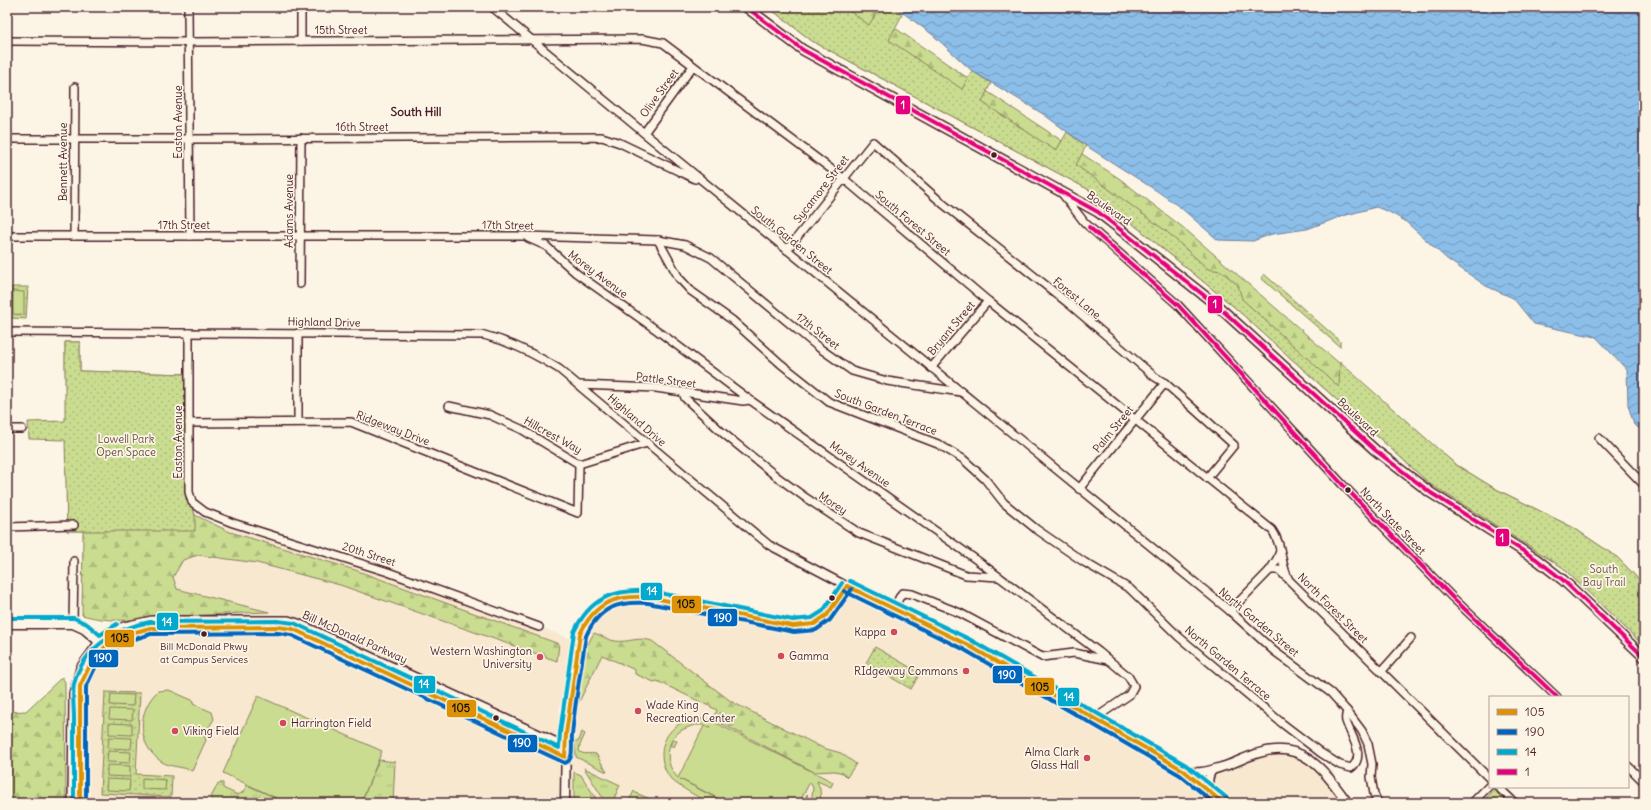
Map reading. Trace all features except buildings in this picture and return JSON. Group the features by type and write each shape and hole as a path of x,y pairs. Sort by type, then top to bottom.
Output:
{"main road":[{"name":"Boulevard","path":"746,7 803,50 1098,212 1220,308 1375,450 1431,493 1536,559 1563,580 1644,657"},
{"name":"Bill McDonald Parkway","path":"73,803 74,692 81,668 87,658 124,627 152,621 288,621 298,624 565,747"},
{"name":"Bill McDonald Parkway","path":"80,803 80,686 84,672 102,644 126,634 150,628 288,628 301,632 565,757"}],"street":[{"name":"Easton Avenue","path":"188,7 190,236"},
{"path":"301,7 301,41"},
{"name":"South Garden Street","path":"492,7 706,184 931,368 964,393 1079,489"},
{"name":"15th Street","path":"7,41 189,42 642,39 663,42 672,49"},
{"name":"South Forest Street","path":"672,49 844,178 988,301 1135,419"},
{"name":"Olive Street","path":"644,133 693,66"},
{"name":"Bennett Avenue","path":"74,236 75,88"},
{"name":"16th Street","path":"7,139 602,137 620,143 706,184"},
{"name":"Adams Avenue","path":"300,284 301,138"},
{"name":"Sycamore Street","path":"787,250 873,142"},
{"name":"Forest Lane","path":"873,142 942,202 1068,303 1155,377 1165,383 1234,446 1207,478"},
{"name":"North State Street","path":"1059,191 1085,223 1178,305 1348,490 1452,597 1556,696"},
{"name":"17th Street","path":"7,236 525,236 658,240 685,245 711,258 818,347 852,371 887,381 964,393"},
{"name":"Morey Avenue","path":"525,236 546,246 576,273 658,331 750,400 1000,577 1128,676 1134,686 1129,695 1094,719"},
{"name":"South Garden Terrace","path":"658,240 679,278 691,291 732,320 781,364 829,402 938,444 963,459 985,479 1004,503 1043,534"},
{"name":"Bryant Street","path":"931,368 988,301"},
{"name":"Highland Drive","path":"7,332 484,335 522,348 542,358 579,384 769,545 847,586 966,644 1183,770"},
{"name":"Easton Avenue","path":"189,333 189,492 192,502"},
{"path":"298,333 298,422"},
{"name":"Palm Street","path":"1079,489 1165,383"},
{"name":"Pattle Street","path":"579,384 656,388 743,401 750,400"},
{"name":"Morey","path":"683,393 685,398 724,433 776,476 859,533 966,575 1000,577"},
{"name":"Hillcrest Way","path":"449,406 490,415 521,429 579,464 647,443"},
{"name":"North Forest Street","path":"1135,419 1272,530 1278,539 1285,570 1289,580 1489,778"},
{"name":"Ridgeway Drive","path":"189,423 351,422 578,513 579,464"},
{"path":"7,429 22,429"},
{"path":"1599,438 1644,486"},
{"name":"North Garden Street","path":"1079,489 1230,611 1274,651 1330,693 1347,711 1362,731 1368,744 1372,764 1371,777 1374,794 1378,803"},
{"name":"20th Street","path":"192,502 205,512 233,523 388,572 539,627"},
{"path":"7,527 74,525"},
{"name":"North Garden Terrace","path":"1043,534 1084,562 1130,590 1179,637 1283,724 1321,753 1340,765 1351,768 1356,764 1358,757 1353,736 1346,720 1347,711"},
{"path":"1230,611 1270,570 1281,549"},
{"path":"73,624 74,561"},
{"path":"1270,570 1279,570 1289,580"},
{"path":"565,803 565,747 580,634 587,620 597,608 618,598 642,596 793,626 814,624 828,615 847,586"},
{"path":"893,609 902,593 912,594 960,613 1042,657 1074,653 1108,660"},
{"path":"7,624 73,624 84,629 102,644"},
{"path":"1381,672 1411,638"},
{"path":"1183,770 1201,773 1272,750 1295,752 1307,756 1319,766 1348,803"},
{"path":"1629,767 1644,782"},
{"path":"1213,794 1208,780 1209,775 1214,769"},
{"path":"1183,770 1222,803"},
{"path":"1472,803 1489,786"},
{"path":"1499,788 1515,803"}],"shaded area":[{"name":"Western Washington University","path":"190,525 230,527 388,572 578,641 592,613 626,597 790,624 814,624 847,586 966,644 1194,773 1272,750 1307,756 1348,803 74,803 74,704 83,669 101,645 151,624"}],"green space":[{"name":"South Bay Trail","path":"768,7 868,7 898,30 991,94 1120,179 1185,229 1455,464 1494,488 1574,528 1618,558 1644,585 1644,646 1562,567 1430,484 1233,306 1095,193 812,41"},
{"name":"South Bay Trail","path":"768,7 844,7 869,25 880,7 893,7 902,15 889,40 962,89 972,71 991,83 982,102 1056,151 1067,132 1086,146 1076,165 1166,231 1208,269 1221,271 1238,285 1242,299 1339,387 1340,362 1455,464 1494,488 1574,528 1618,558 1644,585 1644,646 1562,567 1430,484 1233,306 1095,193 812,41"},
{"path":"1264,274 1340,341 1340,347 1261,278"},
{"path":"12,287 28,287 26,319 11,318"},
{"path":"13,291 24,292 24,315 13,314"},
{"path":"65,342 80,342 80,371 187,374 188,492 195,515 230,532 355,570 559,644 557,661 340,585 257,563 198,555 183,560 173,577 177,589 269,612 126,620 94,618 82,615 83,531 67,531"},
{"name":"Lowell Park Open Space","path":"65,342 80,342 80,371 187,374 188,492 195,515 195,531 67,531 65,440 29,439 28,422 65,421"},
{"path":"594,633 609,640 615,641 642,639 652,641 732,702 823,748 841,753 856,764 847,777 843,773 835,771 814,772 713,719 717,710 657,681 654,682 635,674 635,670 602,655 577,706 583,659 589,641"},
{"path":"875,647 920,673 911,689 866,663"},
{"path":"62,677 65,682 66,803 7,803 7,712 26,711"},
{"name":"Viking Field","path":"169,690 194,701 193,704 212,712 214,719 204,735 206,740 192,771 162,762 147,746 144,737 142,727 146,708 158,691"},
{"path":"105,692 140,693 136,774 172,776 171,797 100,793"},
{"path":"111,694 134,695 133,706 110,705"},
{"name":"Harrington Field","path":"258,696 382,751 361,803 287,803 223,773"},
{"path":"110,709 133,710 132,720 109,719"},
{"path":"698,718 710,720 833,782 831,787 817,781 820,789 821,803 811,803 813,788 810,782 802,797 804,801 807,794 808,795 804,803 727,803 680,779 725,803 713,803 698,797 671,779 664,766 662,752 666,738 675,727 686,721","holes":["705,725 710,728 704,726 678,778 670,767 668,759 671,741 676,734 691,726"]},
{"path":"109,723 132,724 132,735 109,734"},
{"path":"582,732 585,734 579,751 583,753 596,754 607,772 576,757 575,741 579,741"},
{"path":"109,737 132,738 131,749 108,748"},
{"path":"674,739 677,741 674,747 670,745"},
{"path":"108,751 131,752 130,763 107,762"},
{"path":"379,760 395,762 393,803 361,803"},
{"path":"107,765 130,766 130,777 107,776"},
{"path":"584,768 620,785 612,803 606,803"},
{"path":"574,772 581,775 599,803 574,803"},
{"path":"142,778 166,780 165,790 142,789"},
{"path":"107,779 130,780 129,791 106,790"},
{"path":"223,783 223,788 238,795 243,792 247,785 287,803 211,803 211,797 218,784"},
{"path":"1495,789 1508,803 1481,803"},
{"path":"634,791 636,793 660,803 628,803"}],"water":[{"path":"895,7 1644,7 1644,431 1634,425 1628,405 1627,370 1596,337 1534,324 1513,298 1486,286 1447,259 1405,221 1376,207 1343,216 1307,229 1272,234 1253,241 1218,240 1181,208 1157,191 1088,147 1043,114 972,71 933,35"}],"transit line":[{"name":"1","path":"746,7 803,50 1098,212 1220,308 1375,450 1431,493 1536,559 1563,580 1644,657"},
{"name":"1","path":"1089,227 1178,305 1342,484 1452,597 1556,696"},
{"name":"14","path":"850,581 969,639 1186,765 1227,798"},
{"name":"14","path":"74,803 73,692 78,671 93,650 103,642 113,635 137,625 150,622 278,621 294,623 559,748 574,632 580,620 587,611 604,598 625,592 650,591 793,620 812,618 823,611 842,583"},
{"name":"105","path":"847,586 966,644 1183,770 1223,803"},
{"name":"105","path":"80,803 80,686 91,663 106,646 125,635 150,628 278,627 293,629 565,757 566,734 580,634 592,614 607,603 626,597 649,597 793,626 814,624 827,615 847,586"},
{"name":"190","path":"86,803 86,687 96,666 110,651 128,641 151,634 278,633 291,635 565,763 570,758 572,751 575,710 586,636 591,626 603,612 627,603 648,603 794,632 816,630 830,620 852,589"},
{"name":"190","path":"844,591 963,649 1180,775 1214,803"},
{"name":"14","path":"7,618 74,618 87,624 100,635 117,624"}],"place":[{"name":"Kappa","path":"894,632"},
{"name":"Bill McDonald Pkwy at Campus Services","path":"204,634"},
{"name":"Gamma","path":"781,656"},
{"name":"Western Washington University","path":"540,657"},
{"name":"RIdgeway Commons","path":"966,671"},
{"name":"Wade King Recreation Center","path":"638,711"},
{"name":"Harrington Field","path":"283,723"},
{"name":"Viking Field","path":"175,731"},
{"name":"Alma Clark Glass Hall","path":"1087,758"}],"district":[{"name":"South Hill","path":"416,111"}]}
